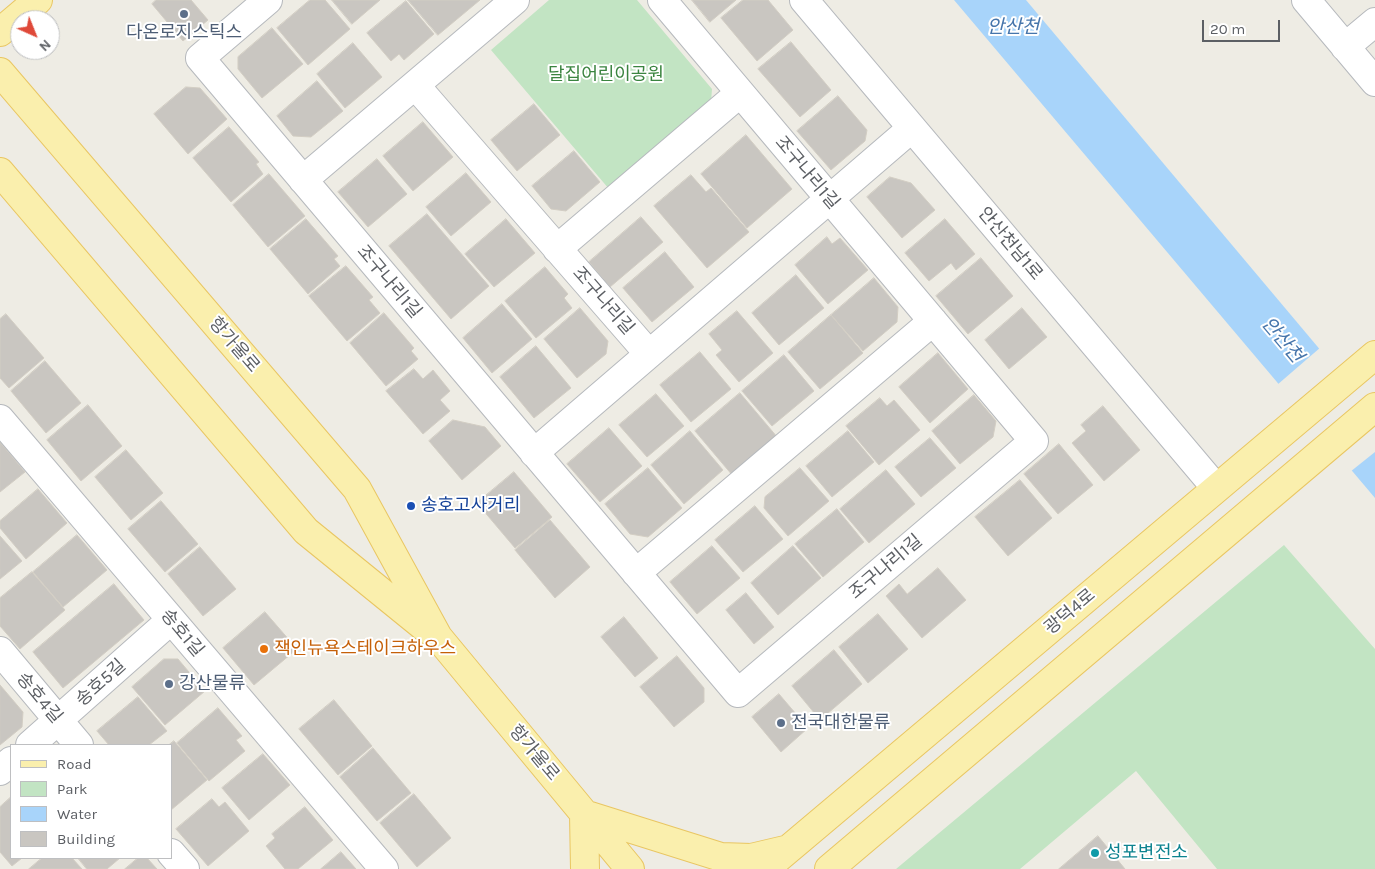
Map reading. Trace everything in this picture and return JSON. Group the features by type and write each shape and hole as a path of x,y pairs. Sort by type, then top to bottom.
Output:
{"main road":[{"path":"0,32 38,0"},
{"name":"항가울로","path":"0,72 357,489 438,637 630,869"},
{"name":"항가울로","path":"0,172 306,531 438,637"},
{"name":"광덕4로","path":"765,869 1375,355"},
{"path":"829,869 1375,407"},
{"path":"585,869 584,814 721,857 751,858 787,850"}],"street":[{"name":"조구나리1길","path":"268,0 200,58 738,693 1034,441 662,0"},
{"path":"303,180 515,0"},
{"name":"안산천남1로","path":"804,0 1216,488"},
{"path":"1306,0 1375,82"},
{"path":"1345,47 1375,22"},
{"name":"조구나리길","path":"415,85 649,354"},
{"path":"557,249 740,92"},
{"path":"534,453 912,128"},
{"path":"636,574 933,321"},
{"name":"송호1길","path":"0,419 384,869"},
{"name":"송호5길","path":"31,744 171,620"},
{"name":"송호4길","path":"0,651 78,744"},
{"path":"0,771 10,762"},
{"path":"172,854 185,869"}],"green space":[{"name":"달집어린이공원","path":"549,0 637,0 712,89 711,102 609,189 491,50"},
{"path":"1284,545 1375,649 1375,869 1217,869 1136,771 1020,869 896,869"}],"water":[{"name":"안산천","path":"954,0 1026,0 1375,415 1375,498"}],"pier":[{"path":"1321,347 1375,411 1375,452 1350,472 1277,385"}],"building":[{"path":"156,0 191,0 208,20 183,41 152,4"},
{"path":"310,0 325,0 350,29 308,65 277,28"},
{"path":"332,0 380,0 352,24"},
{"path":"408,0 480,0 438,35"},
{"path":"692,0 736,0 710,22"},
{"path":"743,0 768,0 793,30 757,61 721,18"},
{"path":"406,1 434,34 404,60 399,54 391,61 367,33"},
{"path":"272,28 303,64 262,98 238,69 238,57"},
{"path":"791,42 831,90 800,117 758,69"},
{"path":"353,43 382,77 345,108 317,74"},
{"path":"317,81 343,111 311,137 293,136 277,116"},
{"path":"186,87 200,88 227,119 188,154 154,114"},
{"path":"838,96 867,130 865,141 831,170 797,131"},
{"path":"534,104 560,135 517,171 491,140"},
{"path":"423,122 453,157 413,191 383,156"},
{"path":"229,127 259,162 256,164 263,174 231,202 193,158"},
{"path":"746,135 792,189 747,228 701,174"},
{"path":"574,151 600,182 566,211 551,209 532,186"},
{"path":"377,159 407,194 368,227 338,192"},
{"path":"466,173 491,202 451,236 426,207"},
{"path":"269,174 305,216 268,247 233,205"},
{"path":"691,175 706,192 711,188 749,232 707,268 654,206"},
{"path":"890,177 911,183 935,210 902,238 867,197"},
{"path":"427,214 489,286 451,319 389,246"},
{"path":"641,217 663,242 610,287 589,262"},
{"path":"306,219 338,256 334,259 340,266 308,294 270,249"},
{"path":"506,219 535,253 494,287 465,254"},
{"path":"945,219 975,254 956,270 951,263 929,281 905,253"},
{"path":"827,237 832,244 840,238 868,270 828,304 795,265"},
{"path":"665,252 694,287 652,322 623,288"},
{"path":"981,258 1013,296 968,334 936,296"},
{"path":"346,266 373,297 369,300 380,313 347,341 309,296"},
{"path":"545,267 568,294 564,298 572,308 536,338 505,301"},
{"path":"796,275 824,308 779,345 752,313"},
{"path":"874,278 898,307 897,322 863,351 831,315"},
{"path":"502,304 532,339 492,373 463,338"},
{"path":"580,308 608,341 606,354 577,378 544,339"},
{"path":"1022,308 1047,337 1009,369 985,340"},
{"path":"737,311 773,353 739,382 716,355 722,350 709,334"},
{"path":"384,313 414,348 411,351 418,359 386,386 350,343"},
{"path":"6,314 44,358 9,388 0,378 0,319"},
{"path":"831,315 863,353 820,389 788,352"},
{"path":"536,346 571,388 534,418 500,377"},
{"path":"700,352 731,389 691,422 660,385"},
{"path":"938,353 968,389 930,423 899,387"},
{"path":"784,355 814,391 772,426 742,391"},
{"path":"45,361 81,403 46,433 11,391"},
{"path":"414,369 423,379 433,370 450,391 440,400 450,411 423,434 386,391"},
{"path":"740,393 778,438 733,476 695,431"},
{"path":"656,394 684,426 647,457 619,425"},
{"path":"974,395 996,421 993,437 960,464 932,431"},
{"path":"880,398 887,406 894,400 920,430 879,465 846,426"},
{"path":"88,405 122,446 81,481 47,440"},
{"path":"1103,406 1140,450 1104,481 1072,443 1086,431 1081,425"},
{"path":"453,420 485,427 501,446 462,480 429,441"},
{"path":"609,428 642,466 600,502 567,464"},
{"path":"690,431 723,470 684,504 651,465"},
{"path":"848,431 874,462 832,497 806,466"},
{"path":"930,438 956,468 921,497 895,467"},
{"path":"0,442 25,472 0,492"},
{"path":"1059,444 1093,485 1058,514 1024,474"},
{"path":"126,450 163,493 131,520 95,477"},
{"path":"648,468 682,508 648,537 630,534 605,504"},
{"path":"800,468 829,501 788,536 764,508 765,497"},
{"path":"886,470 915,504 869,543 840,509"},
{"path":"514,472 552,517 515,548 477,503"},
{"path":"1020,480 1052,518 1008,556 975,517"},
{"path":"38,489 67,523 26,559 0,528 0,521"},
{"path":"161,501 198,544 165,572 128,529"},
{"path":"755,506 783,539 743,572 715,540"},
{"path":"837,509 864,542 823,577 795,544"},
{"path":"550,520 590,567 555,598 515,550"},
{"path":"77,535 107,570 63,607 33,572"},
{"path":"0,536 22,561 0,579"},
{"path":"712,546 740,578 697,614 670,582"},
{"path":"793,546 821,578 778,615 751,583"},
{"path":"200,547 236,589 203,616 168,574"},
{"path":"938,568 966,600 922,638 886,596 899,584 907,594"},
{"path":"32,572 65,610 20,649 0,626 0,598"},
{"path":"114,584 144,620 63,688 33,652"},
{"path":"746,593 774,627 754,644 726,610"},
{"path":"265,612 297,649 254,685 223,648"},
{"path":"878,614 908,649 868,683 839,647"},
{"path":"624,617 658,658 635,677 601,637"},
{"path":"834,650 862,684 820,720 792,686"},
{"path":"677,656 704,688 704,702 674,727 640,687"},
{"path":"164,659 178,659 205,691 165,725 132,687"},
{"path":"0,685 23,712 22,727 0,745"},
{"path":"779,694 808,728 781,752 752,717"},
{"path":"138,697 167,731 150,744 108,744 97,731"},
{"path":"334,700 372,746 338,775 299,729"},
{"path":"218,708 242,736 236,740 245,751 209,781 177,743"},
{"path":"174,741 207,780 172,809 172,744 170,744"},
{"path":"373,748 411,793 377,821 340,777"},
{"path":"263,754 290,785 249,820 222,788"},
{"path":"414,794 451,838 417,867 380,823"},
{"path":"10,798 10,859 21,859 12,866 0,852 0,807"},
{"path":"212,799 219,807 225,802 249,831 208,866 176,829"},
{"path":"305,807 333,840 298,869 285,869 266,846 275,838 272,834"},
{"name":"성포변전소","path":"1098,836 1125,869 1059,869"},
{"path":"341,852 356,869 321,869"},
{"path":"41,859 73,859 82,869 29,869"},
{"path":"79,859 119,859 107,869 87,869"},
{"path":"137,859 148,859 157,869 125,869"}],"place":[{"name":"다온로지스틱스","path":"184,14"},
{"name":"송호고사거리","path":"411,506"},
{"name":"잭인뉴욕스테이크하우스","path":"264,649"},
{"name":"강산물류","path":"169,684"},
{"name":"전국대한물류","path":"781,723"},
{"name":"성포변전소","path":"1095,853"}]}
